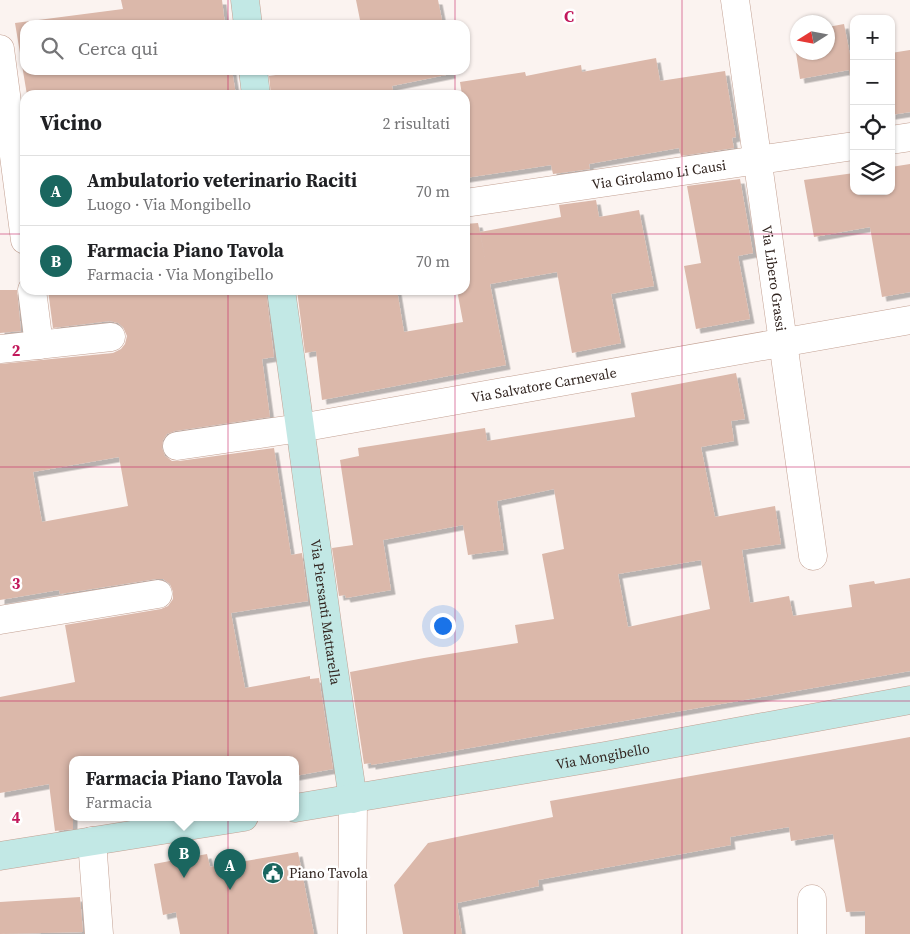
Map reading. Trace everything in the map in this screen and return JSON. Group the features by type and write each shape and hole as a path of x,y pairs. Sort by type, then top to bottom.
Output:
{"street":[{"path":"245,0 247,20"},
{"name":"Via Libero Grassi","path":"735,0 813,556"},
{"path":"0,49 20,202"},
{"path":"254,75 256,90"},
{"path":"895,140 910,138"},
{"name":"Via Girolamo Li Causi","path":"470,202 850,147"},
{"path":"33,295 39,345"},
{"name":"Via Piersanti Mattarella","path":"282,295 353,799 352,934"},
{"name":"Via Salvatore Carnevale","path":"178,446 300,428 910,320"},
{"path":"0,349 111,337"},
{"path":"0,620 158,594"},
{"name":"Via Mongibello","path":"299,807 615,754 910,700"},
{"path":"0,856 219,821"},
{"path":"92,841 99,934"},
{"path":"812,899 812,934"}],"building":[{"path":"121,0 222,0 224,20 38,20 123,9"},
{"path":"356,0 438,0 442,20 360,20"},
{"path":"20,22 20,53 15,23"},
{"path":"844,24 850,55 850,75 849,70 800,79 797,60 835,60 835,26"},
{"path":"910,50 910,112 895,114 895,60 895,52"},
{"path":"656,58 660,81 725,71 736,137 732,138 734,148 681,156 679,148 589,164 590,169 553,174 551,165 470,177 470,90 461,90 460,82 525,72 526,76 581,65 582,72"},
{"path":"24,75 233,75 235,90 26,90"},
{"path":"446,75 392,86 393,90 270,90 269,76"},
{"path":"910,164 910,292 882,297 870,227 814,237 804,180 850,174 850,195 895,195 895,166"},
{"path":"740,179 753,253 738,256 750,319 696,329 684,266 701,263 687,186"},
{"path":"596,200 599,217 639,210 654,286 611,294 621,343 572,353 557,272 490,284 506,365 322,400 316,351 305,353 298,295 398,295 404,332 463,322 458,295 470,295 470,224 478,223 485,257 480,232 561,217 559,205"},
{"path":"0,290 17,290 21,331 0,333"},
{"path":"49,295 267,295 274,357 262,359 270,417 175,431 167,434 163,440 162,448 165,456 172,461 179,461 274,448 291,555 302,553 308,601 231,613 245,688 310,676 310,679 319,678 333,769 299,775 299,756 69,756 69,821 73,821 73,829 55,831 49,784 0,793 0,697 75,682 65,625 161,609 168,606 173,599 173,592 170,584 163,579 156,579 60,594 59,590 0,600 0,364 113,353 121,349 125,344 127,336 123,327 118,323 110,321 53,328","holes":["119,457 128,506 42,522 33,472"]},
{"path":"736,373 745,419 731,421 734,441 701,447 715,517 775,506 781,544 742,550 750,603 789,596 793,616 852,607 849,585 874,581 875,584 910,578 910,671 424,756 371,765 371,763 364,764 350,672 518,643 515,625 554,619 542,554 564,549 554,489 497,501 504,550 468,555 463,525 383,540 391,590 346,598 345,595 339,596 332,548 353,545 340,460 359,456 358,448 485,428 487,441 635,417 631,393","holes":["701,560 710,609 628,627 618,574"]},
{"path":"910,737 910,934 865,934 865,911 846,912 833,834 791,841 789,827 730,837 731,845 538,880 539,886 457,903 462,934 403,934 394,885 428,843 553,817 550,801"},
{"path":"298,852 314,934 180,934 176,912 163,915 154,864 207,854 210,867"},
{"path":"80,897 83,932 0,934 0,902"}],"place":[{"name":"Piano Tavola","path":"273,873"},
{"name":"Farmacia Piano Tavola","path":"184,878"},
{"name":"Ambulatorio veterinario Raciti","path":"230,890"}]}
